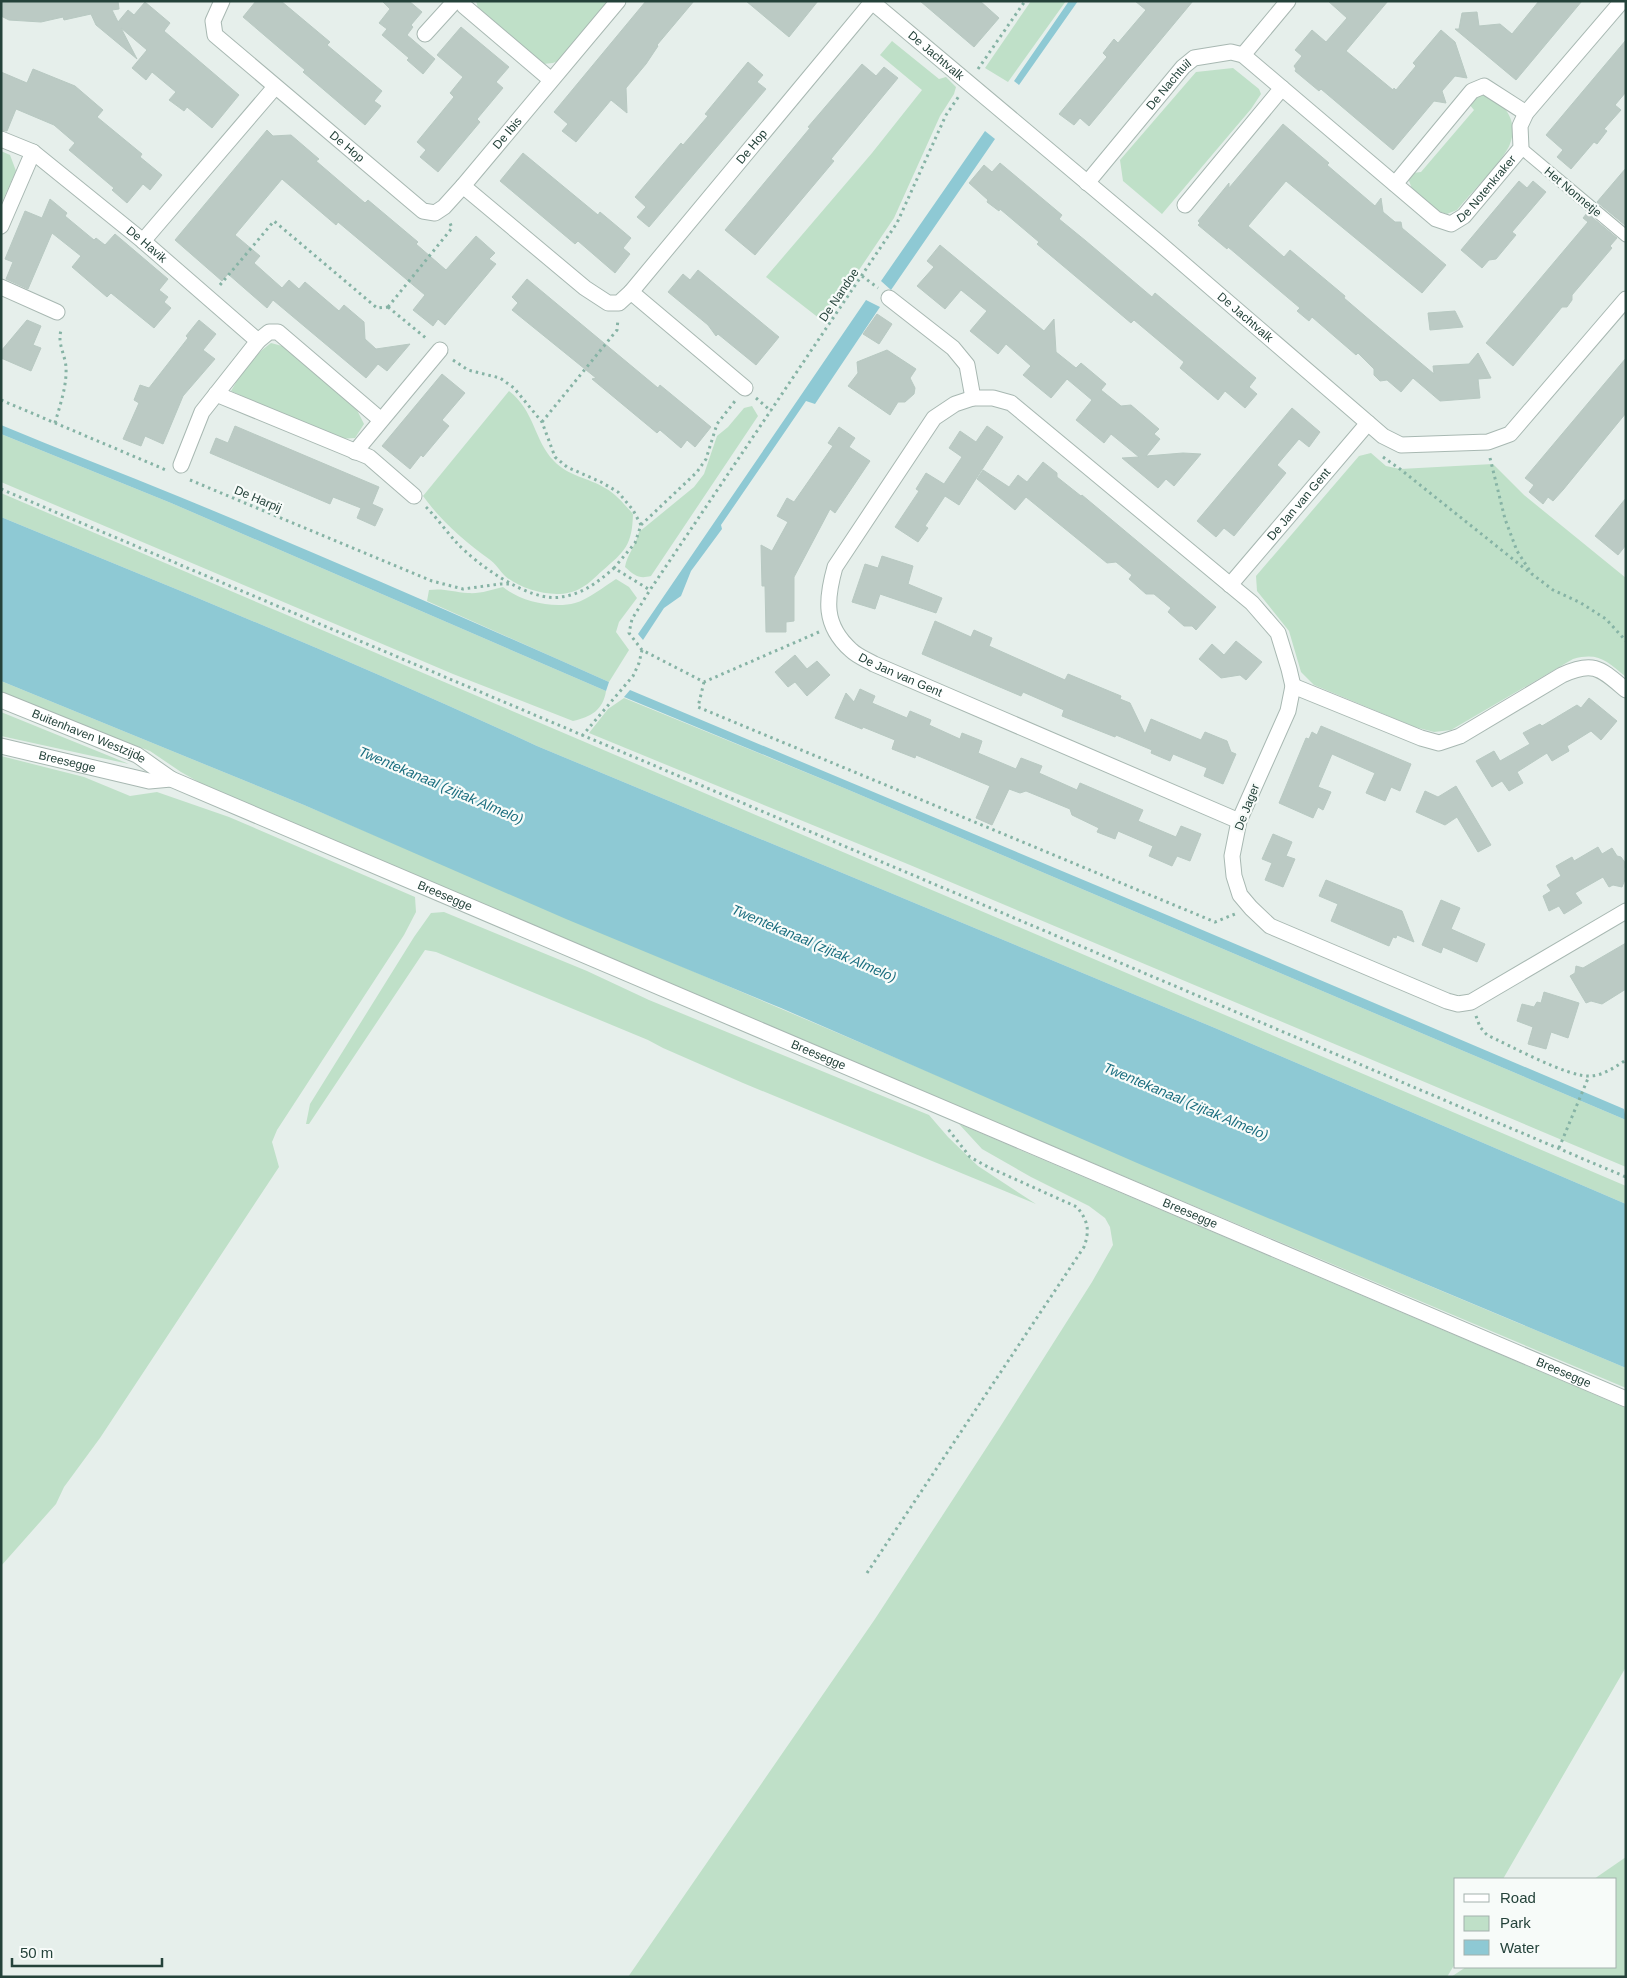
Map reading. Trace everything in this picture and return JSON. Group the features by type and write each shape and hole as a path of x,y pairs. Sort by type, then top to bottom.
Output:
{"street":[{"name":"De Hop","path":"222,1 213,21 215,36 423,211 435,213 444,207"},
{"path":"425,34 455,1"},
{"path":"462,1 464,6 551,80"},
{"name":"De Ibis","path":"463,186 618,1"},
{"path":"1243,55 1288,1"},
{"name":"De Notenkraker","path":"1243,55 1436,219 1451,224 1464,216 1521,148 1520,126 1526,113 1622,1"},
{"name":"De Jachtvalk","path":"871,2 1087,183 1383,436 1401,445 1488,442 1510,434 1626,299"},
{"name":"De Hop","path":"619,303 631,292 871,2"},
{"name":"De Nachtuil","path":"1087,183 1183,67 1194,58 1231,52 1243,55"},
{"path":"1395,184 1472,91 1484,86 1526,113"},
{"path":"143,241 275,87"},
{"path":"1185,205 1282,88"},
{"name":"De Havik","path":"1,138 33,152 143,241 258,341"},
{"path":"1,226 33,152"},
{"path":"444,207 463,186 585,288 608,303 619,303"},
{"path":"1,286 57,312"},
{"path":"631,292 745,388"},
{"path":"889,298 953,348 967,365 973,398"},
{"path":"179,472 202,412 258,341 269,332 278,332 381,420"},
{"path":"355,452 440,350"},
{"path":"216,394 368,457 414,496"},
{"name":"De Jan van Gent","path":"1239,821 874,664 850,650 832,626 828,609 829,588 836,567 934,418 955,404 973,398 993,398 1011,403 1252,603 1278,633 1290,669 1293,686"},
{"name":"De Jan van Gent","path":"1230,585 1368,423"},
{"path":"1293,686 1421,738 1439,743 1460,736 1578,667 1590,666 1604,672 1626,690"},
{"name":"De Jager","path":"1293,686 1288,711 1239,821 1232,856 1234,876 1240,895 1270,926 1447,1001 1458,1004 1471,1002"},
{"name":"Buitenhaven Westzijde","path":"1,700 137,756 171,779"},
{"name":"Breesegge","path":"1,746 149,781 171,779 1626,1399"},
{"path":"1471,1002 1626,911"}],"lane":[{"name":"Het Nonnetje","path":"1521,148 1626,236"}],"path":[{"name":"De Nandoe","path":"642,650 629,632 632,619 878,254 897,224 946,115 1025,1"},
{"path":"388,307 452,228 444,207"},
{"path":"209,299 274,221 377,308 388,307 440,350 468,370 500,378 514,388 542,422 554,457 567,467 618,492 633,510 640,525"},
{"path":"542,422 617,330 619,303"},
{"path":"55,422 63,393 66,367 60,339 64,316 57,312"},
{"path":"414,496 457,543 490,571 520,589 538,595 560,598 578,593 596,584 614,568 635,543 640,525 697,472 706,459 718,424 745,388"},
{"name":"De Harpij","path":"1,400 179,472 432,581 464,589 513,584"},
{"path":"1357,436 1552,590 1582,603 1606,619 1626,641"},
{"path":"1488,442 1490,460 1505,519 1517,551 1532,574"},
{"path":"1,489 1626,1177"},
{"path":"614,568 650,590"},
{"path":"704,682 832,626"},
{"path":"582,736 633,676 640,663 642,650 704,682"},
{"path":"704,682 698,707 1215,922 1251,908"},
{"path":"1471,1002 1480,1027 1487,1034 1569,1072 1589,1076 1602,1074 1626,1060"},
{"path":"1559,1148 1589,1076"},
{"path":"867,1573 1078,1255 1089,1234 1085,1217 1077,1207 970,1157 946,1126"}],"green space":[{"path":"476,1 612,1 562,59 553,63 543,64 478,8"},
{"path":"1031,1 1066,1 1008,82 985,68"},
{"path":"892,41 939,79 946,77 956,87 954,94 940,116 894,218 824,322 766,277 872,153 922,90 880,55"},
{"path":"1233,68 1259,89 1261,94 1251,109 1162,214 1123,181 1120,160 1196,72"},
{"path":"1482,95 1497,102 1508,113 1513,127 1510,144 1494,168 1457,210 1447,214 1438,211 1412,189 1408,178 1413,173 1421,172 1474,110 1469,104"},
{"path":"1,151 10,155 16,171 1,204"},
{"path":"271,343 286,347 354,404 364,424 355,438 338,439 231,391 248,365"},
{"path":"509,391 524,408 547,453 554,461 566,470 609,490 633,514 631,534 622,553 589,582 572,592 563,594 542,593 522,586 505,576 491,561 454,531 423,496"},
{"path":"752,406 758,416 651,576 640,577 632,573 625,567 639,532 694,487 704,474 717,436 728,427 744,408"},
{"path":"1,434 171,503 606,691 602,703 591,715 573,721 453,674 1,482"},
{"path":"1371,453 1386,466 1400,469 1493,464 1524,495 1626,578 1626,677 1602,659 1582,657 1573,659 1451,730 1434,732 1415,727 1314,685 1301,672 1289,631 1257,591 1256,576 1359,456"},
{"path":"1,493 1626,1186 1626,1204 1215,1028 537,746 270,628 1,517"},
{"path":"616,579 629,587 637,598 619,622 616,632 629,650 609,682 427,601 429,590 472,593 486,592 503,587 527,600 566,605 585,599"},
{"path":"1,681 304,805 1626,1368 1626,1388 223,796 181,772 150,751 1,696"},
{"path":"624,698 844,788 1626,1120 1626,1167 910,865 589,733 608,709"},
{"path":"1,712 129,764 1,736"},
{"path":"1,756 84,777 130,796 157,792 229,817 415,897 416,912 404,935 277,1130 272,1142 279,1167 100,1438 64,1487 56,1504 1,1566"},
{"path":"444,912 587,971 649,1000 929,1115 948,1137 978,1166 1036,1204 743,1083 648,1040 436,952 425,950 309,1124 306,1124 310,1104 414,937 431,913"},
{"path":"959,1124 1626,1408 1626,1667 1504,1878 1454,1878 1454,1965 1447,1977 628,1977 875,1619 1000,1427 1092,1282 1113,1245 1110,1227 1105,1218 1089,1206 1031,1177 982,1149"},
{"path":"1626,1857 1626,1977 1451,1977 1464,1968 1617,1968 1617,1878 1595,1878"}],"water":[{"path":"1069,1 1078,1 1019,85 1014,81"},
{"path":"985,131 995,139 891,290 881,281"},
{"path":"866,300 880,307 815,404 806,401 721,525 722,529 691,571 681,596 664,608 643,640 638,634"},
{"path":"1,425 234,519 609,682 606,691 171,503 1,434"},
{"name":"Twentekanaal (zijtak Almelo)","path":"1,517 271,629 537,746 1215,1028 1626,1204 1626,1368 1144,1166 781,1008 566,919 304,805 1,681"},
{"path":"630,690 1624,1109 1626,1120 844,788 624,697"}],"building":[{"path":"1,1 118,1 119,9 112,10 118,22 128,10 134,15 145,2 170,23 164,31 239,95 212,128 187,107 184,111 169,100 176,92 152,72 146,80 132,68 147,50 121,28 137,59 96,25 91,14 64,20 63,17 41,22 9,20 1,16"},
{"path":"256,1 281,1 330,42 327,45 382,91 374,101 381,106 365,125 243,17"},
{"path":"382,1 409,1 422,12 411,25 413,27 407,35 435,59 423,74 407,60 409,58 382,35 387,29 379,23 390,9"},
{"path":"646,1 694,1 657,45 646,64 626,88 627,113 611,100 576,142 562,131 568,124 554,112"},
{"path":"746,1 818,1 789,37"},
{"path":"920,1 980,1 999,18 974,47"},
{"path":"1135,1 1193,1 1089,126 1080,118 1074,125 1059,114 1107,57 1103,53 1114,39 1118,43 1146,10"},
{"path":"1328,1 1388,1 1346,51 1393,90 1394,88 1396,90 1416,66 1413,63 1441,30 1455,42 1467,78 1455,76 1442,91 1446,103 1434,101 1393,150 1321,89 1319,91 1295,71 1294,66 1302,56 1295,50 1312,30 1326,42 1347,18"},
{"path":"1539,1 1582,1 1516,80 1455,29 1459,29 1462,13 1477,12 1479,26 1500,24 1512,34"},
{"path":"461,27 509,67 496,82 503,88 477,119 480,122 438,172 420,157 426,150 417,142 454,97 450,93 463,77 437,55"},
{"path":"1626,40 1626,92 1615,105 1621,110 1604,129 1607,131 1597,144 1594,142 1571,169 1557,157 1563,150 1546,135"},
{"path":"748,62 763,75 757,82 766,89 649,227 637,217 646,207 635,197 681,143 683,145 708,116 705,114"},
{"path":"862,64 876,76 884,67 898,78 831,159 834,161 755,255 725,230 810,128 808,127"},
{"path":"33,69 75,86 103,110 97,117 142,154 140,157 162,175 150,190 143,184 127,203 112,190 114,188 69,150 75,143 54,125 16,109 7,131 1,130 1,72 27,83"},
{"path":"1283,124 1375,206 1381,198 1383,212 1395,222 1401,222 1402,228 1446,265 1422,293 1286,181 1248,226 1284,257 1290,250 1434,374 1433,366 1469,364 1478,353 1491,378 1478,379 1480,398 1440,401 1413,378 1401,392 1387,380 1380,381 1374,375 1374,369 1358,353 1356,355 1312,317 1309,321 1297,311 1300,308 1228,247 1227,249 1198,225 1200,223 1198,221 1229,183 1229,188"},
{"path":"267,130 273,136 291,135 319,159 316,161 365,203 368,200 418,242 416,244 446,270 476,236 495,253 489,259 496,264 445,325 438,319 433,326 413,310 425,295 338,222 336,225 282,179 235,235 260,256 254,263 282,288 289,280 299,289 305,282 339,311 344,305 364,322 365,339 376,349 410,344 387,371 378,364 366,378 273,300 267,308 228,274 222,281 175,240"},
{"path":"523,153 598,215 600,212 631,238 623,248 630,254 615,273 578,241 575,244 500,181"},
{"path":"1000,163 1062,215 1059,219 1152,297 1155,293 1256,378 1249,387 1257,394 1245,408 1225,391 1218,400 1180,368 1184,362 1134,320 1131,323 1037,244 1039,242 1000,209 999,211 987,202 988,200 969,183 984,165 992,172"},
{"path":"1626,168 1626,226 1597,202"},
{"path":"1519,181 1527,188 1533,181 1546,192 1512,232 1516,235 1496,259 1489,260 1482,268 1461,250"},
{"path":"50,199 67,213 65,216 94,240 96,238 105,245 115,234 168,279 159,290 168,297 164,302 171,308 154,328 111,293 107,297 72,267 81,256 52,233 28,289 6,279 13,262 5,259 25,211 42,218"},
{"path":"1587,213 1617,238 1610,246 1612,248 1572,295 1572,300 1567,307 1562,307 1513,366 1486,343 1588,222 1583,218"},
{"path":"940,245 1044,331 1054,319 1056,352 1076,368 1081,363 1106,384 1101,390 1121,406 1131,405 1159,429 1154,434 1160,439 1146,456 1183,453 1201,454 1174,486 1166,479 1158,488 1122,458 1139,457 1111,434 1104,443 1076,420 1092,400 1067,379 1051,398 1023,375 1031,366 1006,344 998,354 970,331 987,311 961,290 945,309 917,286 934,267 927,261"},
{"path":"698,270 779,337 756,365 718,334 716,336 708,325 668,292 683,274 690,280"},
{"path":"527,279 658,388 660,385 711,427 695,447 687,440 681,448 660,430 657,433 592,379 596,378 512,310 518,303 512,297"},
{"path":"1455,311 1463,327 1430,330 1428,313"},
{"path":"877,314 892,324 879,344 863,334"},
{"path":"27,320 41,326 33,345 41,348 31,371 1,358 1,351"},
{"path":"199,320 216,334 203,350 215,359 183,396 163,444 145,436 141,446 123,439 139,403 134,400 140,385 149,388 188,338 186,336"},
{"path":"887,350 916,369 910,378 915,388 914,394 905,402 898,402 890,415 848,386 858,373 857,362"},
{"path":"1626,358 1626,413 1553,501 1548,497 1543,504 1529,492 1534,485 1525,478"},
{"path":"442,374 465,393 442,420 449,426 423,457 421,455 410,469 382,446"},
{"path":"1292,408 1320,432 1309,447 1299,439 1277,465 1286,473 1234,536 1224,528 1216,537 1197,521"},
{"path":"235,426 379,487 372,504 383,509 375,526 357,518 361,508 333,497 330,504 210,453 216,438 228,443"},
{"path":"987,426 1003,437 959,505 945,496 925,526 928,528 918,542 895,527 919,491 916,489 926,473 944,484 962,457 949,448 960,431 976,442"},
{"path":"839,427 855,438 849,447 870,461 835,513 830,509 794,577 794,621 786,622 786,632 766,632 765,586 762,586 761,545 772,551 788,522 777,516 787,498 794,502 833,446 828,443"},
{"path":"1043,462 1057,473 1057,477 1082,495 1216,607 1196,630 1192,626 1184,626 1168,612 1171,608 1154,594 1146,594 1129,579 1132,575 1116,562 1107,563 1026,497 1015,510 977,479 983,470 1009,487 1018,475 1027,482"},
{"path":"1626,498 1626,545 1618,555 1595,536"},
{"path":"882,556 913,566 908,584 942,598 936,613 880,594 875,609 852,602 865,564 878,568"},
{"path":"935,621 971,637 974,630 992,638 989,646 1065,680 1068,674 1121,696 1120,699 1130,703 1145,734 1151,719 1201,740 1205,732 1227,741 1231,752 1236,754 1223,784 1204,776 1207,768 1173,754 1170,761 1151,753 1152,750 1116,735 1115,737 1062,716 1064,710 1023,692 1021,696 922,654"},
{"path":"1236,641 1262,662 1246,680 1240,675 1221,678 1199,659 1212,644 1224,655"},
{"path":"795,655 807,669 817,661 830,675 807,696 795,682 788,687 775,672"},
{"path":"860,689 875,696 872,703 907,718 910,711 931,720 929,725 960,739 962,733 982,741 978,753 1016,769 1021,758 1042,766 1039,773 1077,790 1080,783 1143,810 1138,821 1176,837 1181,826 1201,834 1190,861 1177,856 1172,866 1149,856 1153,846 1118,831 1115,839 1097,832 1099,828 1072,815 1070,809 1026,791 1020,793 1009,789 992,825 976,818 990,786 916,755 915,758 892,749 895,740 835,718 846,693 854,702"},
{"path":"1589,698 1617,721 1601,740 1591,731 1567,746 1569,751 1552,761 1547,753 1517,772 1523,783 1509,791 1502,781 1492,787 1476,761 1494,751 1500,761 1530,744 1523,733 1540,724 1542,726 1577,705 1581,708"},
{"path":"1321,726 1411,764 1400,791 1391,787 1385,801 1366,793 1375,773 1332,754 1318,787 1331,792 1323,810 1318,807 1313,818 1279,803 1306,738 1309,739 1312,732 1317,735"},
{"path":"1456,786 1491,845 1478,852 1457,817 1445,825 1416,812 1425,791 1438,797"},
{"path":"1273,834 1292,842 1286,856 1295,859 1283,887 1265,880 1272,863 1262,859"},
{"path":"1598,847 1602,854 1612,848 1617,856 1621,857 1626,864 1624,869 1626,877 1622,887 1613,885 1609,887 1603,877 1575,893 1582,903 1564,914 1559,906 1549,911 1543,896 1551,891 1547,885 1561,876 1556,866 1572,857 1574,861"},
{"path":"1326,880 1402,911 1414,942 1397,935 1396,938 1393,937 1389,946 1331,921 1338,904 1319,896"},
{"path":"1441,900 1460,908 1451,929 1485,944 1477,962 1443,947 1441,953 1422,945"},
{"path":"1626,943 1626,989 1602,1004 1591,1001 1586,1003 1570,976 1575,973 1576,966 1583,968"},
{"path":"1544,992 1579,1003 1568,1038 1551,1032 1546,1049 1528,1044 1533,1027 1517,1021 1522,1004 1534,1007 1537,1002 1541,1003"}]}
